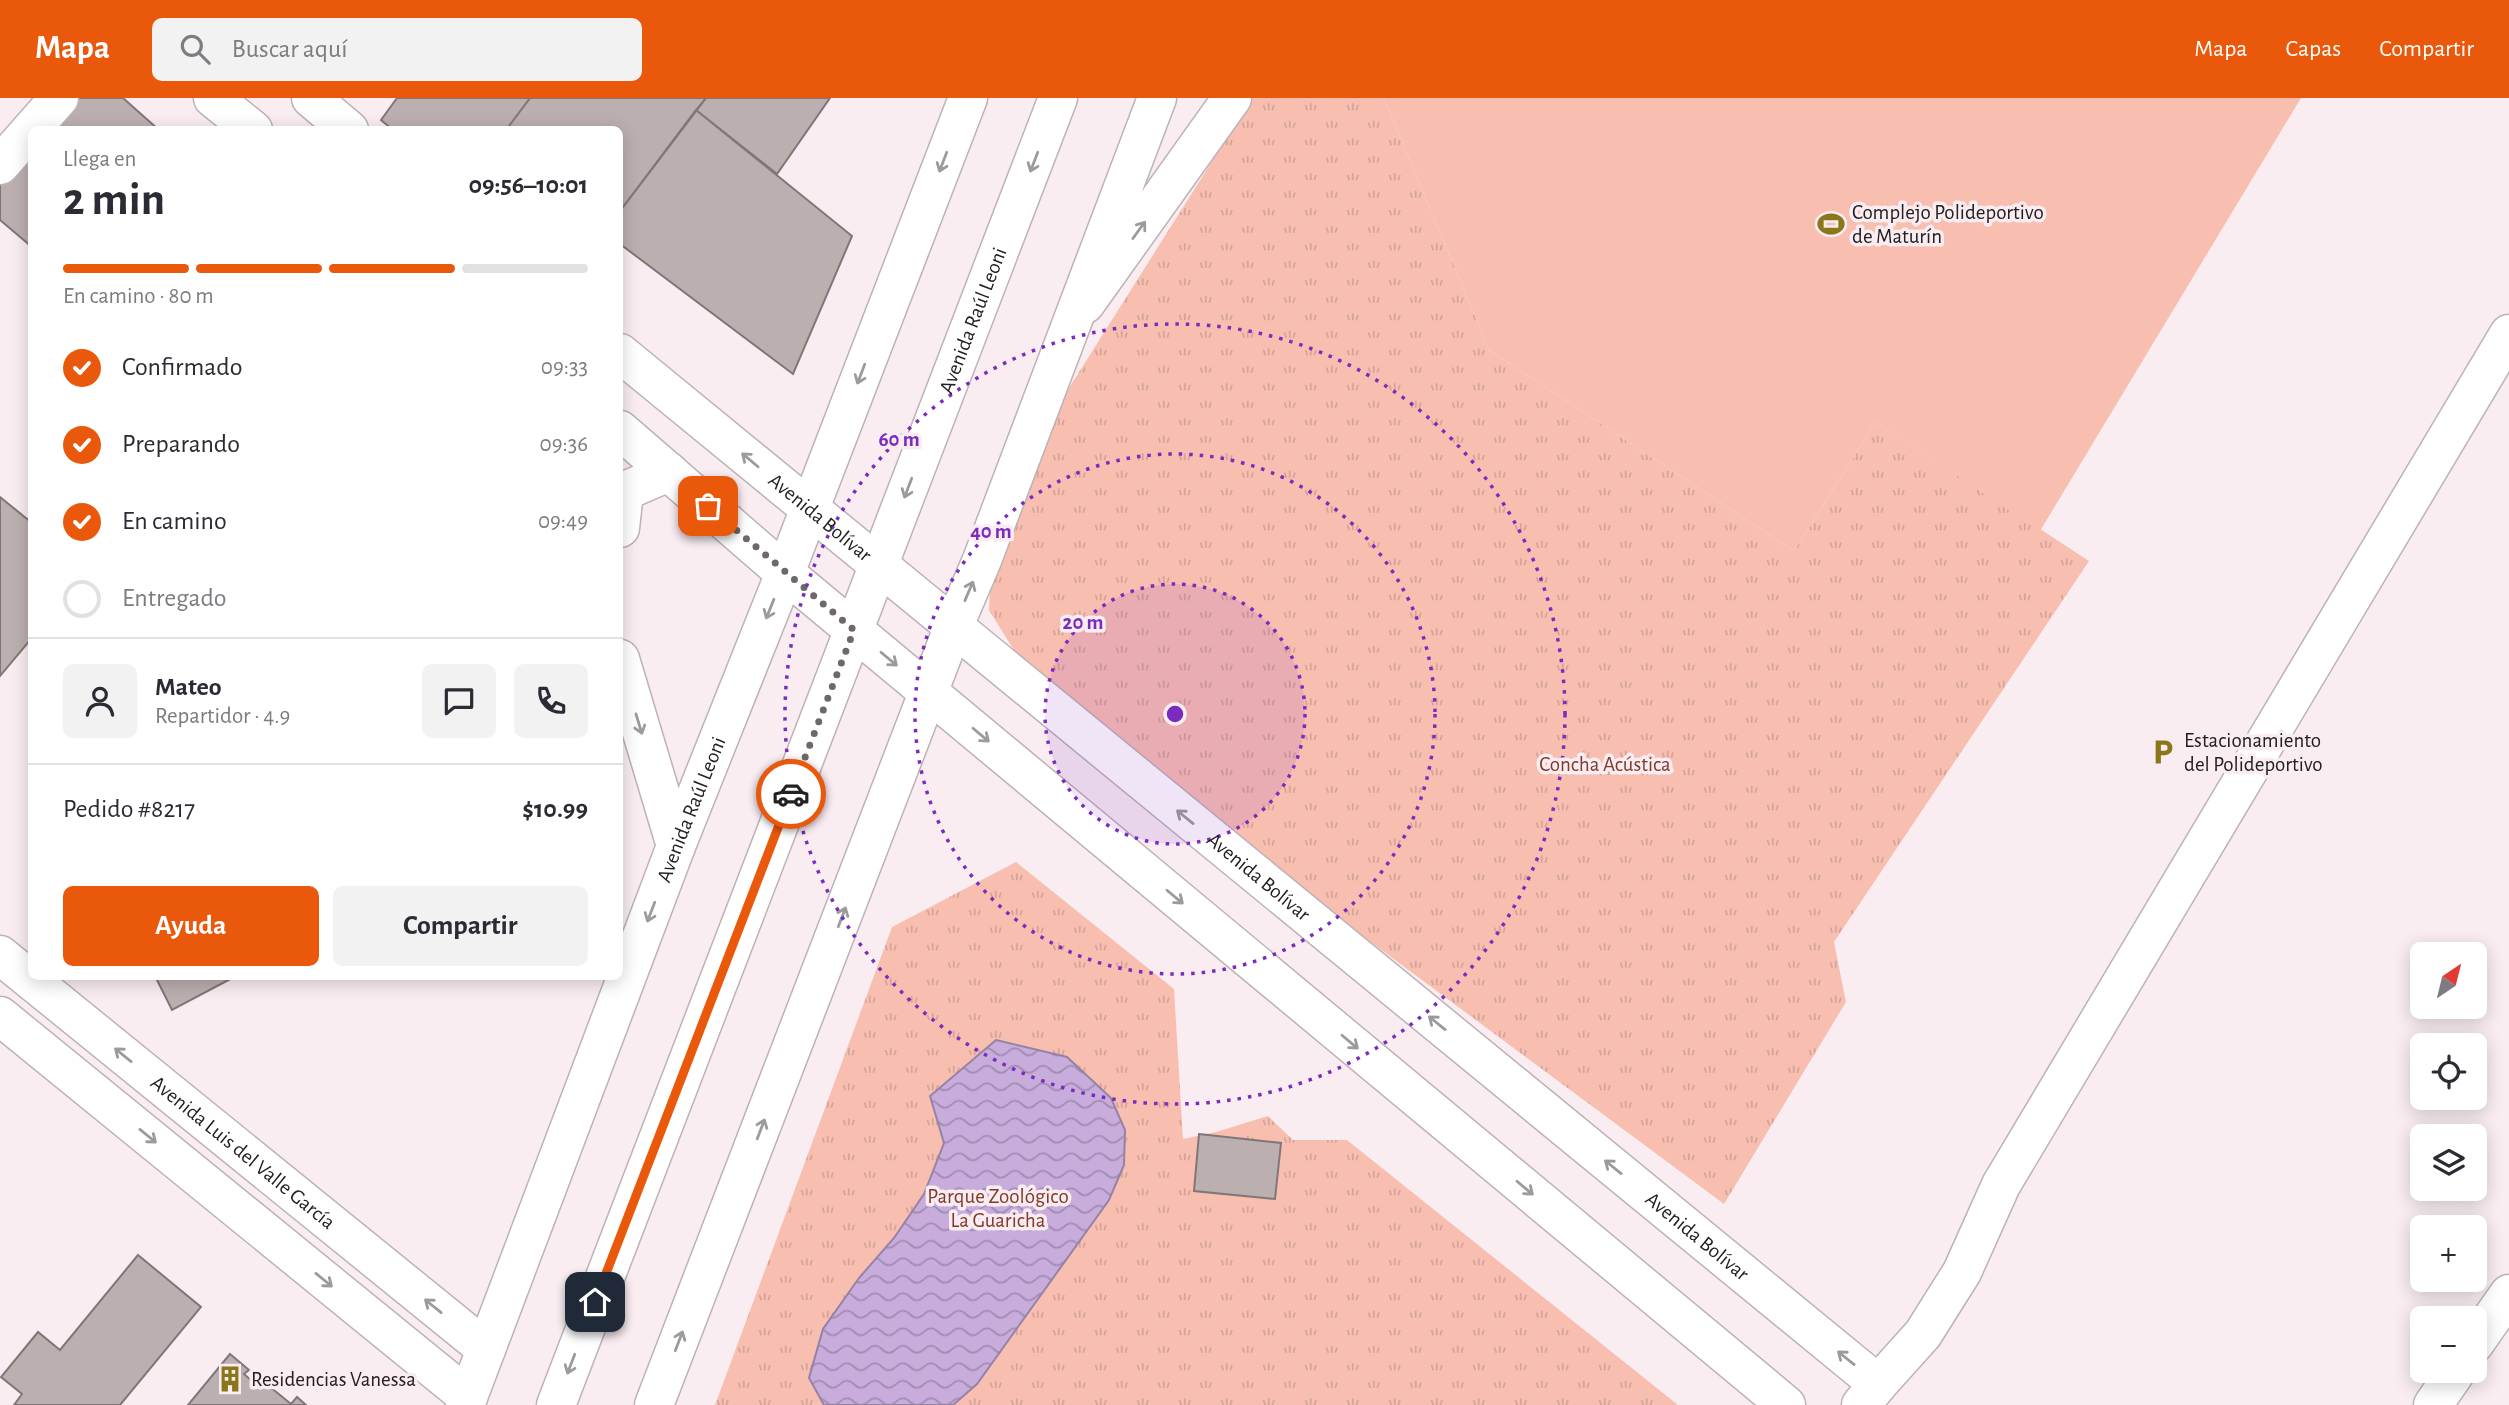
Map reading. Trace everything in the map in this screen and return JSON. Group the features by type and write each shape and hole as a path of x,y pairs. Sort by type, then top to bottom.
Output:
{"main road":[{"path":"34,126 59,98"},
{"path":"213,98 248,126"},
{"path":"311,98 344,126"},
{"name":"Avenida Raúl Leoni","path":"466,1401 676,846 785,573 968,98"},
{"name":"Avenida Raúl Leoni","path":"556,1405 1058,98"},
{"path":"654,1405 953,628 982,560 1157,98"},
{"path":"1070,325 1232,98"},
{"path":"0,165 28,133"},
{"path":"1870,1394 1923,1334 1962,1272 2001,1185 2509,334"},
{"name":"Avenida Bolívar","path":"623,355 1870,1394"},
{"path":"623,433 785,573 1786,1405"},
{"path":"623,503 669,472"},
{"path":"623,669 676,846"},
{"name":"Avenida Luis del Valle García","path":"0,955 28,978"},
{"name":"Avenida Luis del Valle García","path":"31,980 486,1349"},
{"path":"0,1016 466,1401"},
{"path":"2487,1325 2509,1294"},
{"path":"2433,1405 2448,1383"}],"green space":[{"name":"Concha Acústica","path":"1252,98 1384,98 1489,350 1794,551 1876,422 2089,561 1834,942 1846,1002 1724,1204 1364,937 1015,652 989,610 991,562 1057,407"},
{"name":"Complejo Polideportivo de Maturín","path":"1384,98 2301,98 2040,531 1876,422 1794,551 1489,350"},
{"name":"Parque Zoológico La Guaricha","path":"1016,862 1174,989 1183,1139 1268,1116 1293,1140 1347,1140 1678,1405 715,1405 892,927"}],"water":[{"path":"996,1040 1067,1057 1111,1098 1125,1130 1124,1165 1109,1200 977,1384 953,1405 824,1405 809,1378 823,1329 859,1278 894,1238 924,1194 944,1143 930,1096"}],"building":[{"path":"71,98 123,98 154,126 46,126"},
{"path":"397,98 530,98 509,126 388,126 381,120"},
{"path":"530,98 706,98 623,207 623,126 509,126"},
{"path":"706,98 830,98 777,174 696,110"},
{"path":"696,110 852,236 793,374 623,246 623,207"},
{"path":"28,148 28,244 0,220 0,179"},
{"path":"0,497 28,520 28,643 0,676"},
{"path":"157,980 228,980 172,1010"},
{"path":"1199,1134 1281,1143 1275,1199 1194,1191"},
{"path":"138,1255 201,1307 120,1405 14,1405 22,1394 1,1377 38,1332 60,1350"},
{"name":"Residencias Vanessa","path":"230,1354 249,1370 244,1374 253,1382 258,1377 291,1404 297,1397 306,1405 188,1405"}],"way so far":[{"path":"708,506 854,630 791,794"}],"place":[{"name":"Complejo Polideportivo de Maturín","path":"1831,224"},
{"name":"Estacionamiento del Polideportivo","path":"2163,752"},
{"name":"Residencias Vanessa","path":"230,1379"}],"route":[{"path":"595,1302 791,794"}]}
